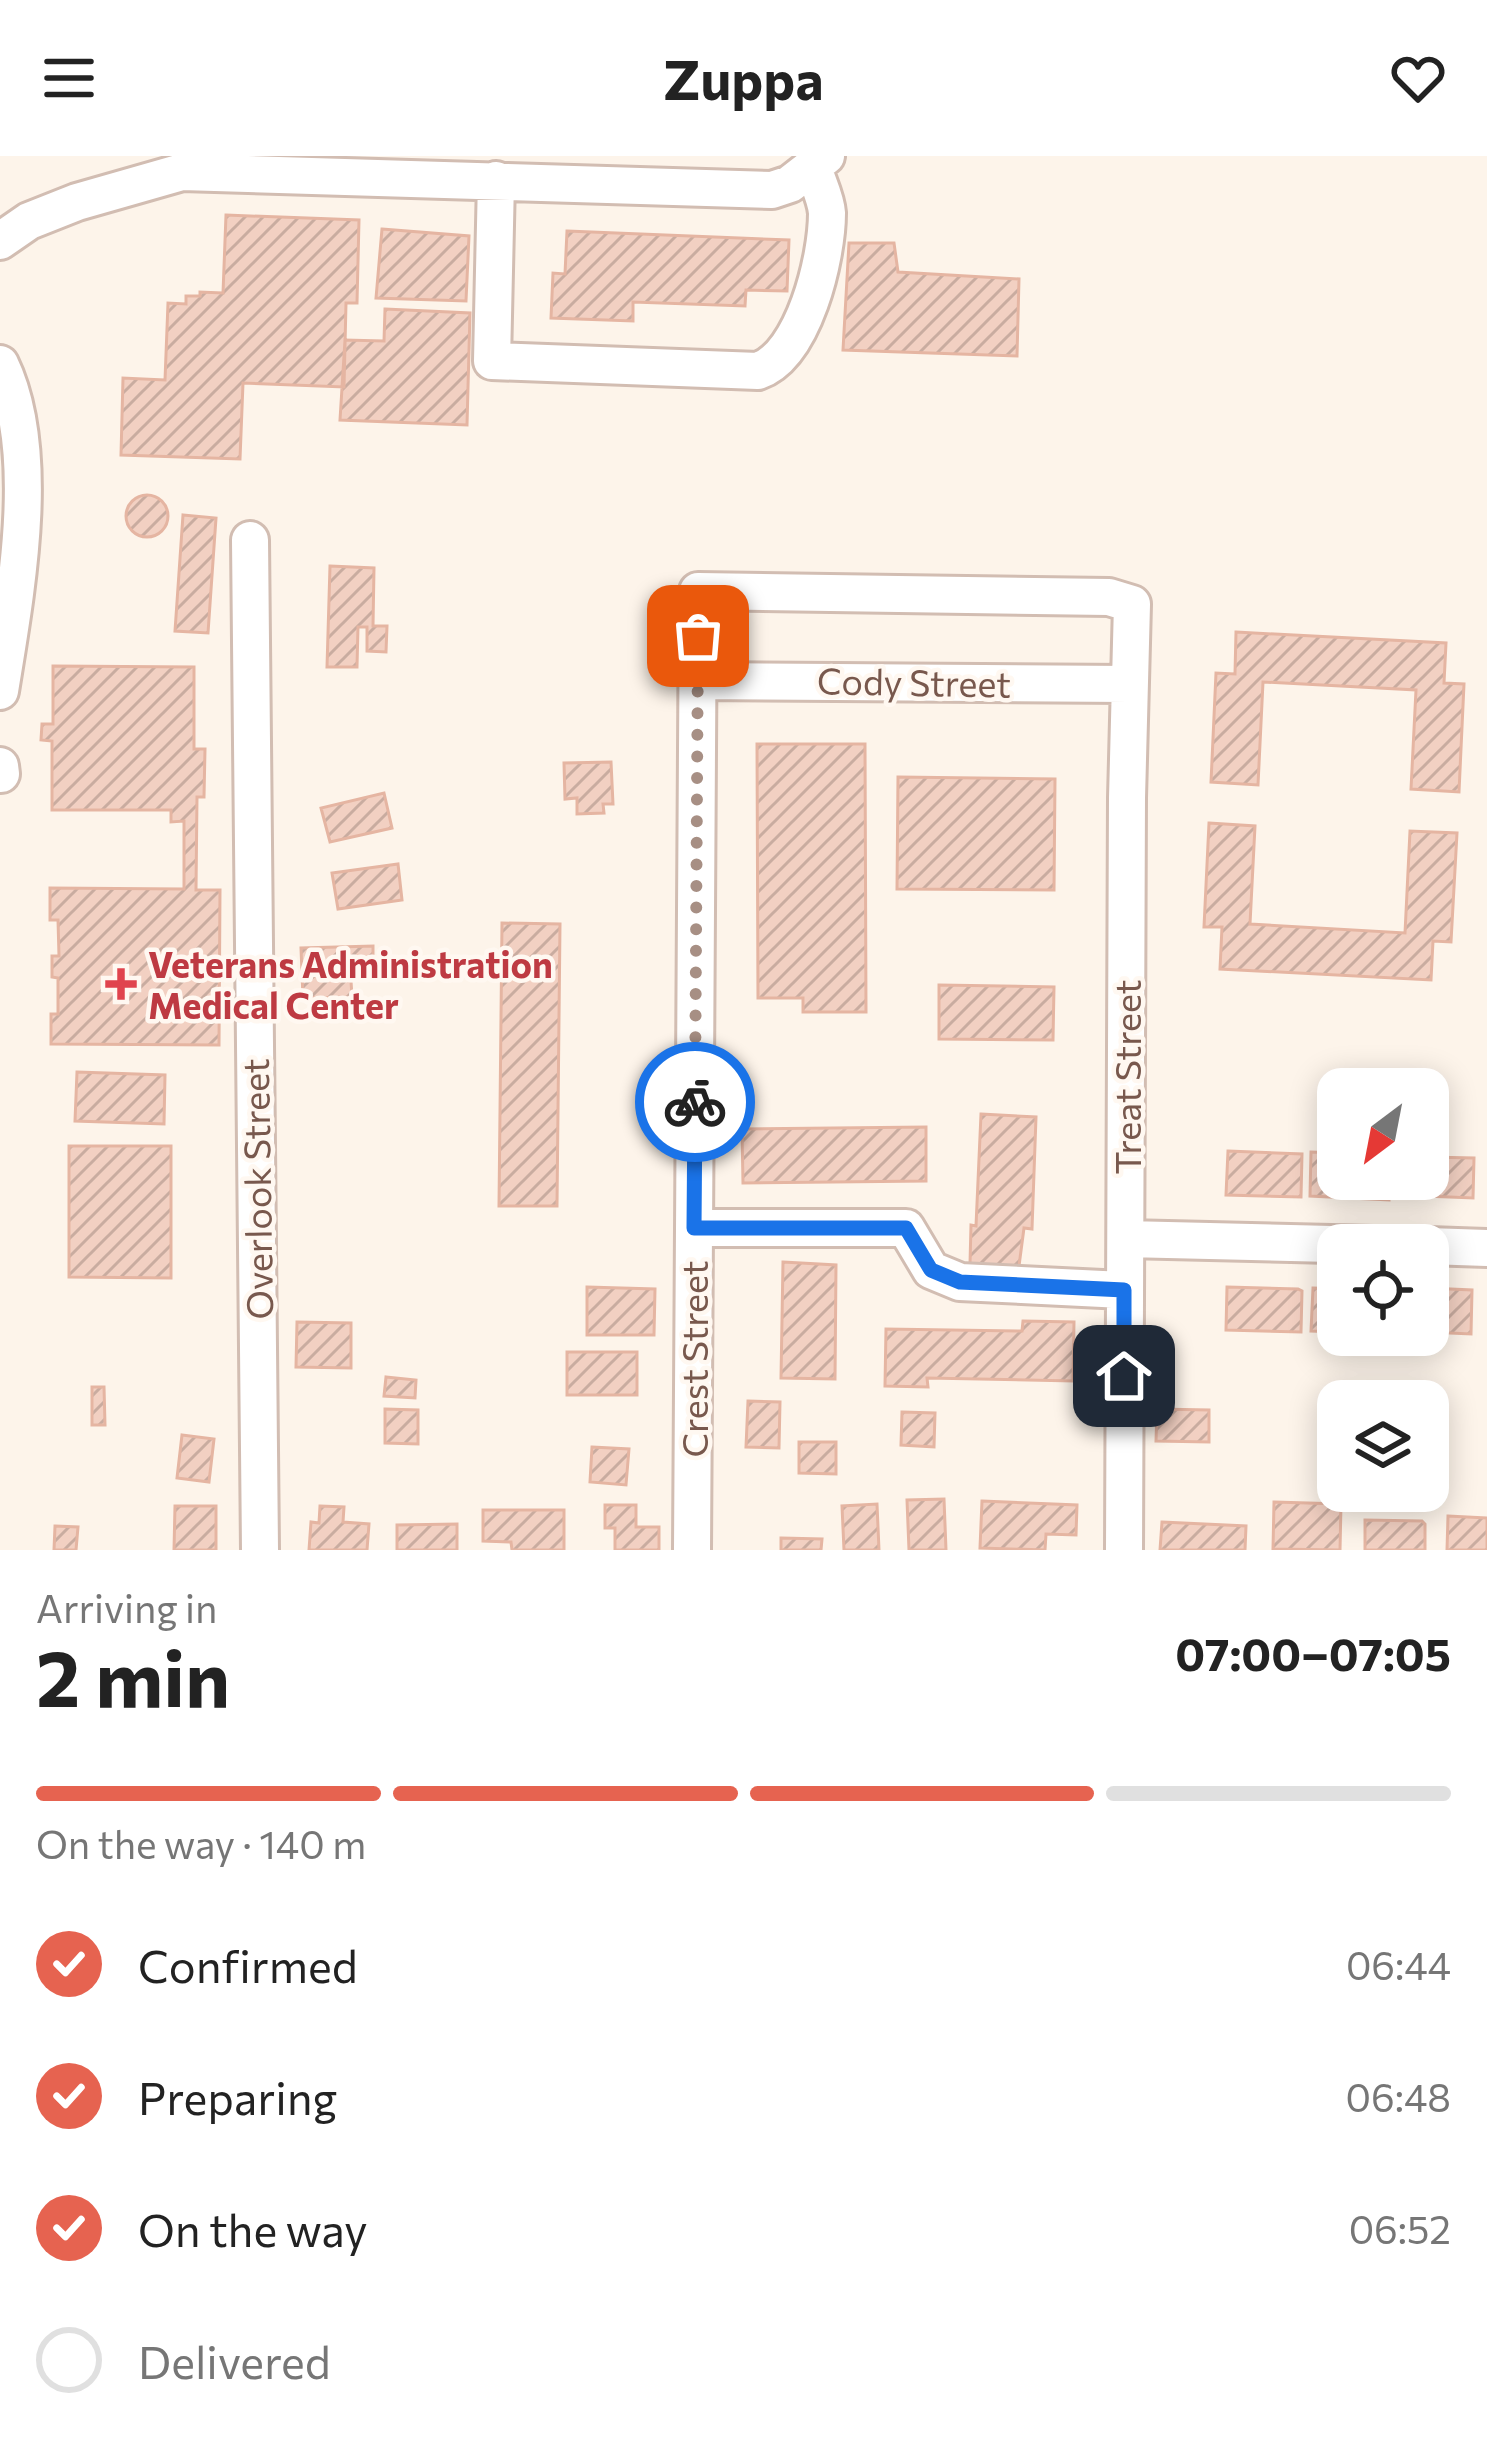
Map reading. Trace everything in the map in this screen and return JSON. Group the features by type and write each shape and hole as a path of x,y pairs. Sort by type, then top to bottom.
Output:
{"street":[{"path":"0,242 45,214 174,172 496,181 774,190 820,162 827,211 810,302 788,350 775,365 758,371 492,361 496,181"},
{"path":"0,364 17,412 21,507 15,602 0,692"},
{"name":"Overlook Street","path":"250,540 260,1550"},
{"name":"Crest Street","path":"692,1550 698,591 1109,597 1132,604"},
{"name":"Treat Street","path":"1124,1550 1132,604"},
{"name":"Cody Street","path":"699,681 1129,684"},
{"path":"694,1228 906,1228 931,1270 960,1282 1124,1290"},
{"path":"1126,1239 1317,1244"},
{"path":"1449,1247 1487,1248"}],"building":[{"path":"226,215 359,220 357,303 346,303 344,387 243,383 240,459 121,455 123,378 165,380 168,303 186,304 186,296 200,296 200,292 223,293"},
{"path":"382,229 469,236 466,301 376,298"},
{"path":"567,231 789,240 787,291 746,290 745,306 633,302 633,321 551,318 553,273 565,274"},
{"path":"849,243 894,243 898,272 1019,279 1017,356 843,350"},
{"path":"385,309 470,313 467,425 340,420 345,340 384,341"},
{"path":"147,495 162,501 168,516 162,531 147,537 132,531 126,516 132,501"},
{"path":"183,515 216,518 208,633 175,631"},
{"path":"330,566 374,568 373,626 387,626 386,652 367,651 367,627 358,627 357,667 327,667"},
{"path":"1236,632 1446,643 1444,683 1464,684 1459,792 1411,789 1416,690 1263,682 1258,785 1211,782 1216,673 1235,674"},
{"path":"53,666 194,667 194,749 205,749 204,797 197,797 196,890 220,890 219,1045 51,1044 51,1014 58,1014 58,978 52,977 52,956 59,956 58,920 50,920 50,888 184,889 184,821 171,822 171,810 52,810 52,741 41,740 42,724 53,724"},
{"path":"757,744 865,744 866,1012 803,1012 803,998 758,998"},
{"path":"611,762 613,804 603,804 604,813 577,814 577,798 565,799 564,763"},
{"path":"898,777 1055,779 1054,890 897,889"},
{"path":"384,793 392,828 330,842 321,808"},
{"path":"1209,823 1255,826 1250,924 1405,933 1410,831 1457,833 1451,942 1433,941 1431,980 1220,969 1222,927 1204,927"},
{"path":"398,864 402,900 338,909 332,873"},
{"path":"502,923 560,924 557,1206 499,1206"},
{"path":"373,946 373,964 350,965 352,997 303,998 301,948"},
{"path":"939,985 1054,987 1053,1040 939,1039"},
{"path":"77,1072 165,1075 164,1124 75,1121"},
{"path":"981,1114 1036,1117 1032,1229 1024,1228 1019,1266 970,1264"},
{"path":"926,1127 926,1181 743,1183 742,1129"},
{"path":"69,1146 171,1146 171,1278 69,1277"},
{"path":"1228,1151 1302,1154 1301,1197 1226,1195"},
{"path":"1311,1152 1317,1152 1317,1196 1310,1196"},
{"path":"1449,1157 1474,1158 1473,1198 1449,1197"},
{"path":"783,1262 836,1265 835,1379 781,1378"},
{"path":"587,1287 655,1289 654,1335 587,1335"},
{"path":"1227,1287 1302,1291 1301,1332 1226,1330"},
{"path":"1313,1288 1317,1288 1317,1331 1311,1331"},
{"path":"1449,1289 1472,1290 1471,1334 1449,1333"},
{"path":"1023,1321 1074,1322 1073,1381 927,1378 928,1387 885,1386 886,1329 1022,1331"},
{"path":"297,1322 351,1323 351,1368 296,1367"},
{"path":"567,1352 637,1352 637,1395 567,1395"},
{"path":"386,1377 416,1380 415,1398 384,1396"},
{"path":"92,1387 104,1387 105,1425 92,1425"},
{"path":"748,1401 780,1402 779,1448 746,1447"},
{"path":"385,1409 418,1410 418,1444 385,1443"},
{"path":"1157,1409 1209,1410 1209,1442 1156,1441"},
{"path":"902,1412 935,1413 934,1447 901,1445"},
{"path":"182,1435 214,1439 209,1482 177,1478"},
{"path":"799,1442 836,1442 836,1474 799,1473"},
{"path":"592,1447 629,1449 626,1485 590,1482"},
{"path":"944,1499 946,1550 909,1550 907,1500"},
{"path":"982,1501 1077,1505 1076,1535 1046,1534 1045,1550 980,1548"},
{"path":"1274,1502 1317,1503 1317,1512 1341,1512 1340,1550 1273,1549"},
{"path":"877,1504 879,1550 844,1550 842,1506"},
{"path":"605,1505 636,1505 636,1527 659,1527 659,1550 615,1550 615,1528 605,1528"},
{"path":"175,1506 216,1506 216,1550 174,1550"},
{"path":"320,1506 344,1507 343,1522 369,1524 367,1550 309,1550 311,1522 319,1523"},
{"path":"483,1510 564,1510 564,1550 512,1550 511,1542 483,1541"},
{"path":"1448,1516 1487,1518 1487,1550 1447,1550"},
{"path":"1365,1520 1422,1521 1425,1550 1365,1550"},
{"path":"1162,1522 1246,1526 1245,1550 1160,1550"},
{"path":"457,1524 457,1550 397,1550 397,1525"},
{"path":"55,1526 78,1527 76,1550 54,1550"},
{"path":"781,1538 822,1539 821,1550 781,1550"}],"way so far":[{"path":"695,1102 698,636"}],"place":[{"name":"Veterans Administration Medical Center","path":"121,984"}],"route":[{"path":"695,1102 694,1228 906,1228 931,1270 960,1282 1124,1290 1124,1376"}]}
